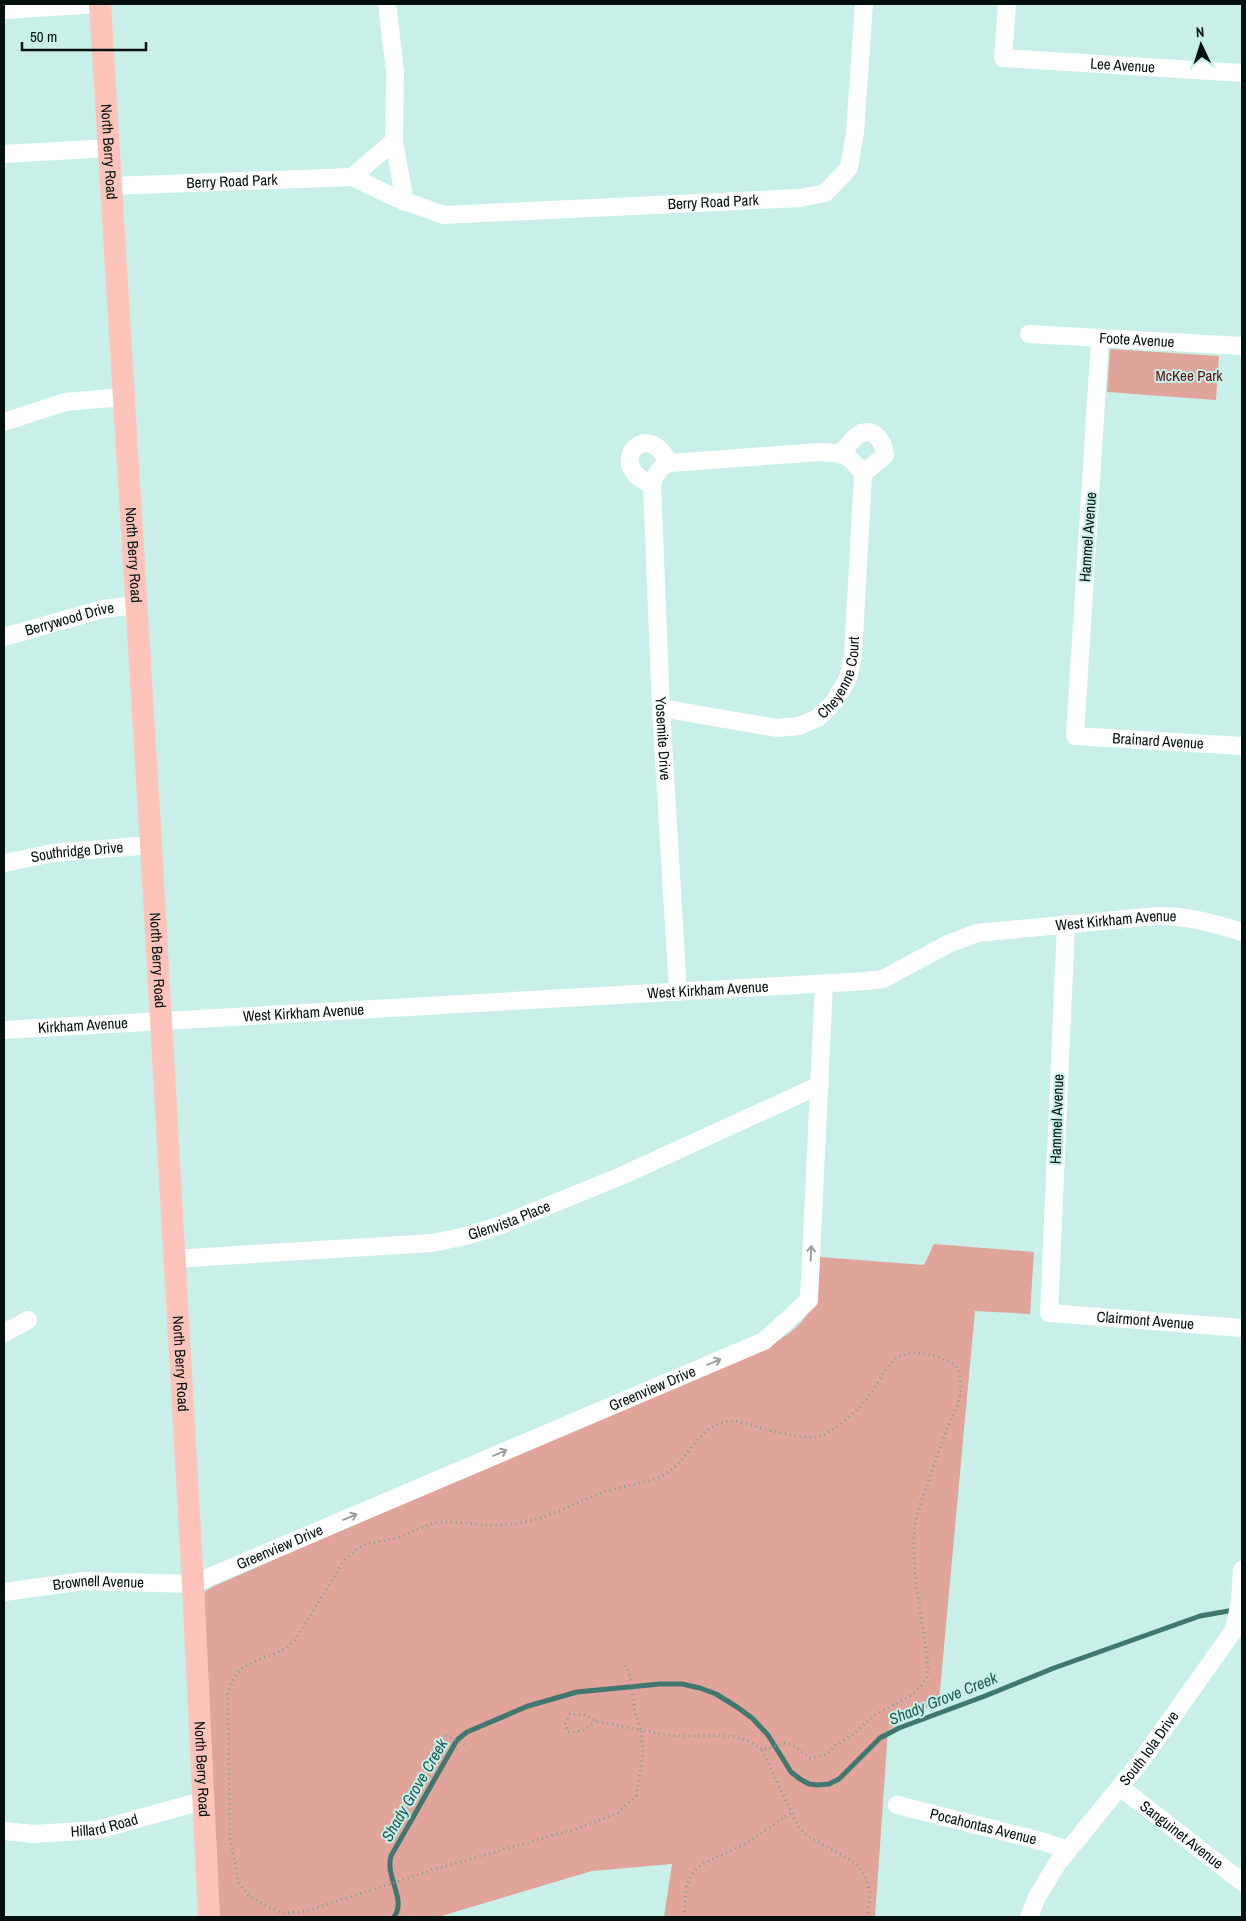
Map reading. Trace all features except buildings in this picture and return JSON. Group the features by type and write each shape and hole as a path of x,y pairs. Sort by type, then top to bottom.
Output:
{"main road":[{"name":"North Berry Road","path":"100,4 151,845 173,1259 193,1584 209,1917"}],"street":[{"path":"4,10 100,4"},
{"path":"387,4 395,71 394,140 405,202"},
{"name":"Berry Road Park","path":"111,186 352,177 405,202 444,215 800,198 825,193 849,168 855,132 864,4"},
{"name":"Lee Avenue","path":"1007,4 1003,58 1242,74"},
{"path":"352,177 394,140"},
{"path":"4,154 109,148"},
{"name":"Foote Avenue","path":"1029,334 1242,346"},
{"name":"Hammel Avenue","path":"1075,736 1100,338"},
{"path":"4,422 65,402 123,397"},
{"path":"670,463 658,448 652,444 642,442 634,447 630,456 632,470 640,479 654,480 666,464 670,463 820,452 841,452 855,462 863,474 885,454 884,444 877,437 867,432 860,434 841,452"},
{"name":"Cheyenne Court","path":"661,708 777,728 799,726 818,718 835,701 848,678 853,656 863,474"},
{"name":"Yosemite Drive","path":"654,480 661,708 678,992"},
{"name":"Berrywood Drive","path":"4,637 103,609 136,606"},
{"name":"Brainard Avenue","path":"1075,736 1242,746"},
{"name":"Southridge Drive","path":"4,863 53,853 151,845"},
{"name":"West Kirkham Avenue","path":"161,1022 883,979 948,944 977,933 1066,924 1174,916 1192,918 1242,932"},
{"name":"Hammel Avenue","path":"1049,1313 1066,924"},
{"name":"Greenview Drive","path":"193,1584 764,1341 808,1300 824,984"},
{"name":"Kirkham Avenue","path":"4,1030 161,1022"},
{"name":"Glenvista Place","path":"173,1259 432,1243 466,1236 501,1225 621,1176 820,1086"},
{"name":"Clairmont Avenue","path":"1049,1313 1242,1328"},
{"path":"4,1333 28,1320"},
{"name":"South Iola Drive","path":"1029,1917 1037,1897 1057,1864 1141,1761 1223,1649 1237,1621 1242,1570"},
{"name":"Brownell Avenue","path":"4,1592 84,1581 193,1584"},
{"name":"Sanguinet Avenue","path":"1120,1787 1242,1882"},
{"name":"Hillard Road","path":"4,1831 34,1834 97,1830 202,1802"},
{"name":"Pocahontas Avenue","path":"897,1805 1041,1840 1068,1850"}],"path":[{"path":"625,1664 630,1676 635,1712 641,1730 643,1754 636,1796 618,1813 582,1827 432,1870 382,1888 307,1911 282,1913 265,1906 249,1896 238,1881 230,1837 228,1694 231,1682 236,1673 242,1668 290,1647 343,1562 351,1553 364,1544 397,1538 435,1523 487,1525 533,1520 609,1491 642,1483 666,1474 680,1462 701,1435 711,1426 718,1423 735,1421 794,1435 817,1437 834,1428 859,1407 869,1396 889,1365 900,1356 920,1352 946,1359 956,1366 959,1371 961,1391 919,1508 914,1534 917,1599 928,1669 926,1679 910,1696 875,1715 826,1755 810,1758 791,1744 785,1743 762,1750"},
{"path":"596,1721 582,1731 568,1732 565,1724 570,1714 584,1715 596,1721 666,1736 727,1735 754,1743 762,1750 798,1826 805,1835 815,1842 852,1859 864,1876 869,1890 867,1917"},
{"path":"446,1735 465,1745"},
{"path":"684,1917 686,1886 689,1877 694,1871 703,1864 747,1843 792,1812"}],"green space":[{"name":"McKee Park","path":"1110,349 1219,356 1216,400 1107,392"},
{"path":"934,1244 1034,1252 1030,1314 975,1311 939,1701 888,1730 875,1917 664,1917 672,1864 592,1871 438,1917 218,1917 204,1592 779,1340 801,1323 808,1314 815,1296 820,1257 924,1265"}],"waterway":[{"name":"Shady Grove Creek","path":"394,1917 398,1903 391,1872 391,1856 457,1740 467,1732 528,1706 577,1692 660,1684 682,1684 700,1688 716,1694 752,1718 768,1735 791,1772 800,1779 809,1784 829,1784 839,1779 880,1738 899,1728 1054,1668 1200,1616 1234,1610"}]}
